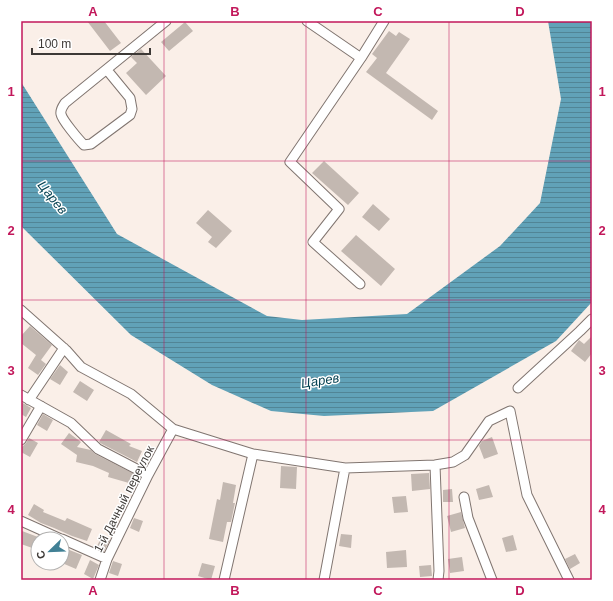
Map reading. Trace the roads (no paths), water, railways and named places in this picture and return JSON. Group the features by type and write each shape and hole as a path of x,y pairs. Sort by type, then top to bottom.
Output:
{"street":[{"path":"107,70 130,98 132,108 130,115 91,144 84,144 61,116 61,109 65,102 107,70 166,21"},
{"path":"307,21 361,58"},
{"path":"360,284 314,242 339,208 290,162 361,58 384,21"},
{"path":"21,310 64,348 81,367 131,394 173,429 252,454 345,468 435,465 453,462 465,455 489,421 510,411 527,494 569,580"},
{"path":"518,388 592,319"},
{"path":"64,348 25,397 70,423 98,449 148,475"},
{"path":"21,440 41,406"},
{"name":"1-й Дачный переулок","path":"100,580 106,559 173,429"},
{"path":"224,580 252,454"},
{"path":"435,465 439,571 438,580"},
{"path":"324,580 345,468"},
{"path":"464,497 468,518 492,580"},
{"path":"21,521 44,531"},
{"path":"70,543 106,559"}],"water":[{"name":"Царев","path":"548,21 592,21 592,302 556,341 433,411 324,416 271,411 212,385 131,335 21,226 21,82 117,234 267,316 302,320 407,314 500,246 540,203 561,99"}]}
